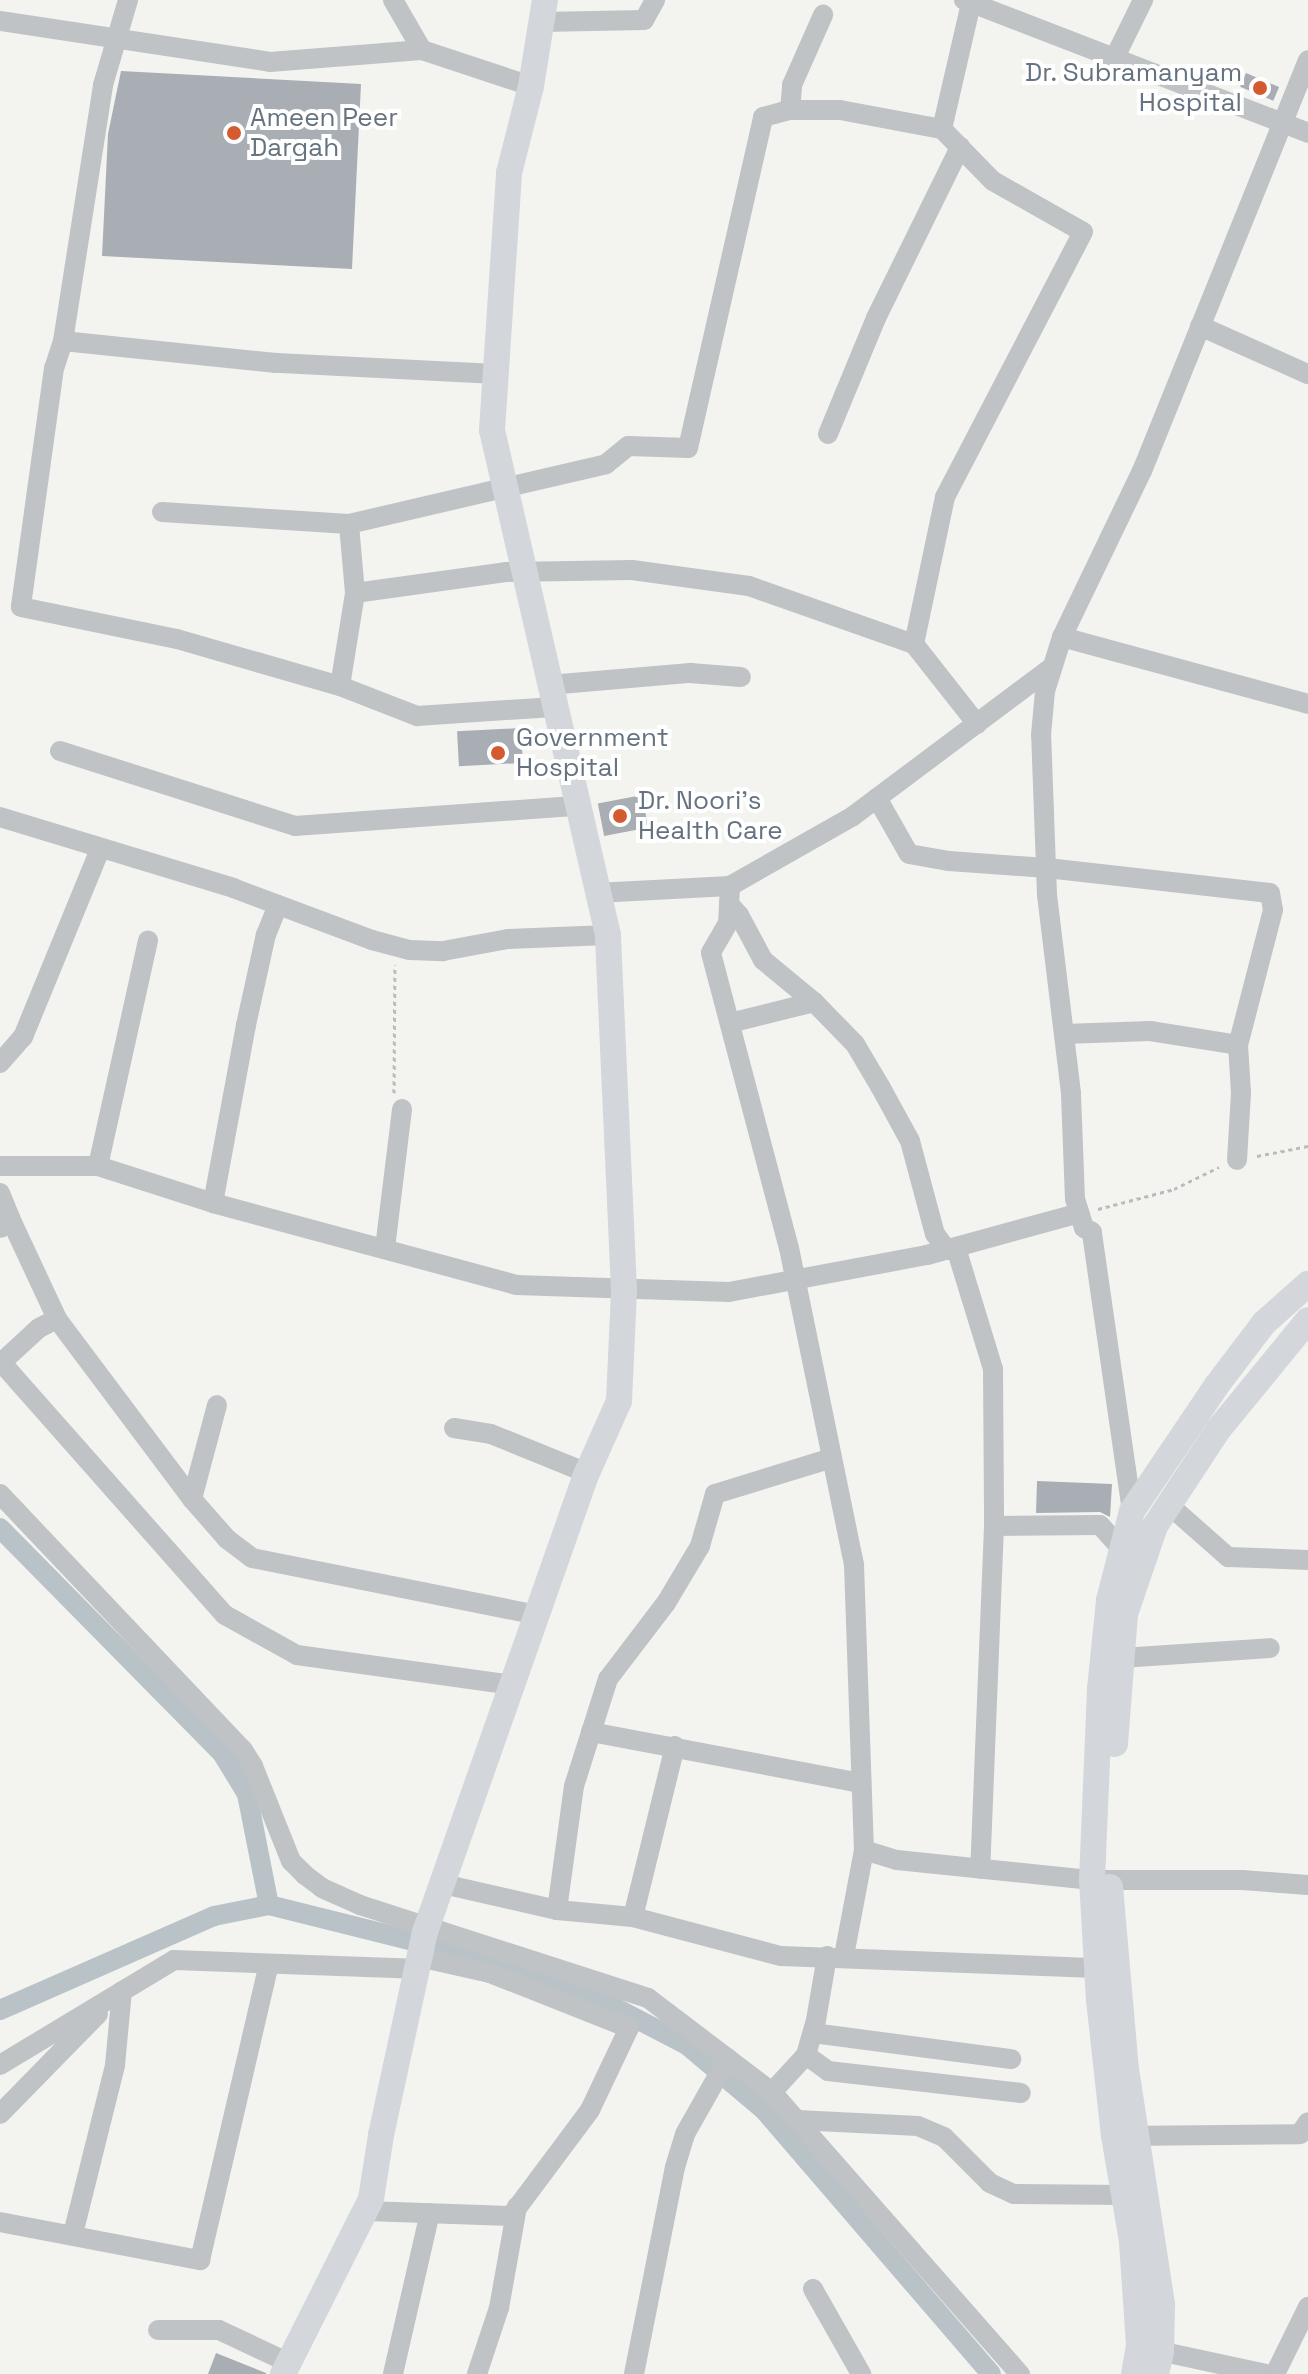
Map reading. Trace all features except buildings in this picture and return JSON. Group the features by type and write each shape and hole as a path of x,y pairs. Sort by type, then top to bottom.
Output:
{"main road":[{"path":"286,2369 371,2199 421,1947 587,1473 619,1401 624,1290 608,935 492,430 509,173 531,86 543,11"},
{"path":"1152,2357 1124,2195 1124,2136 1101,1880 1100,1689 1109,1600 1120,1547 1132,1511 1217,1385 1264,1323 1308,1284"},
{"path":"1134,2374 1152,2357 1162,2305 1124,2136 1097,1968 1101,1880 1125,1614 1155,1526 1218,1430 1308,1320"}],"street":[{"path":"128,0 103,85 63,341 54,368 21,607 177,639 340,686 417,716 690,673 741,677"},
{"path":"393,0 422,50"},
{"path":"543,11 644,20 655,0"},
{"path":"1115,57 1143,0"},
{"path":"942,129 967,1 1308,133"},
{"path":"790,110 792,85 823,15"},
{"path":"0,21 270,62 422,50 531,86"},
{"path":"1132,1511 1094,1242 1092,1232 1084,1228 1075,1199 1071,1093 1047,895 1041,735 1045,691 1062,637 1142,471 1308,60"},
{"path":"162,512 349,524 606,464 628,446 688,448 763,117 790,110 840,110 942,129 993,181 1083,232 945,497 914,644"},
{"path":"828,434 876,318 960,147"},
{"path":"1200,326 1308,374"},
{"path":"63,341 276,363 496,374"},
{"path":"340,686 355,593 349,524"},
{"path":"355,593 506,572 632,570 749,586 914,644 977,724"},
{"path":"1062,637 1308,704"},
{"path":"596,893 729,895 853,816 1051,668"},
{"path":"60,751 295,826 577,806"},
{"path":"877,798 909,854 949,861 1047,868 1270,893 1273,910 1238,1045 1241,1093 1237,1160"},
{"path":"0,817 278,905 394,946 443,951 508,939 608,935"},
{"path":"0,1063 23,1037 100,849"},
{"path":"729,895 763,960 814,1002 855,1044 910,1141 935,1234 947,1250"},
{"path":"729,895 728,923 711,953 795,1281 854,1565 864,1850 806,2055 772,2092"},
{"path":"213,1203 246,1025 266,934 278,905"},
{"path":"98,1166 148,940"},
{"path":"730,1023 814,1002"},
{"path":"1064,1034 1150,1031 1238,1045"},
{"path":"385,1248 398,1102"},
{"path":"0,1166 98,1166 213,1203 516,1285 729,1292 956,1248 993,1369 994,1526 980,1869"},
{"path":"0,1193 5,1223 57,1319 192,1499 227,1539 252,1558 537,1615"},
{"path":"947,1250 1079,1213"},
{"path":"57,1319 39,1328 1,1361 225,1615 297,1655 512,1685"},
{"path":"192,1499 217,1405"},
{"path":"454,1428 491,1434 587,1473"},
{"path":"557,1910 574,1786 608,1679 666,1603 700,1546 715,1494 832,1458"},
{"path":"0,1494 243,1750 253,1766 291,1861 305,1875 322,1888 360,1905 421,1947 629,2028 590,2110 511,2216 366,2211"},
{"path":"1169,1505 1228,1557 1308,1560"},
{"path":"994,1526 1100,1525 1120,1547"},
{"path":"1121,1658 1270,1648"},
{"path":"591,1732 861,1783"},
{"path":"633,1917 675,1746"},
{"path":"864,1850 897,1860 1101,1880 1242,1880 1308,1885"},
{"path":"443,1884 557,1910 633,1917 781,1956 1097,1968"},
{"path":"0,2065 174,1960 269,1964 421,1947 648,1998 772,2092 1020,2374"},
{"path":"0,2222 200,2260 269,1964"},
{"path":"0,2114 122,1991"},
{"path":"73,2234 115,2065 122,1991"},
{"path":"813,2033 1011,2059"},
{"path":"806,2055 828,2071 1021,2093"},
{"path":"634,2374 675,2167 685,2134 728,2058"},
{"path":"797,2120 918,2126 944,2137 990,2183 1014,2194 1124,2195"},
{"path":"1124,2136 1300,2134 1308,2122"},
{"path":"477,2374 499,2308 517,2207"},
{"path":"393,2374 430,2213"},
{"path":"813,2289 861,2374"},
{"path":"1275,2374 1308,2307"},
{"path":"158,2330 219,2330 286,2369"},
{"path":"1152,2357 1266,2374"}],"path":[{"path":"394,946 398,1102"},
{"path":"1079,1213 1174,1189 1237,1160 1308,1146"}],"waterway":[{"path":"0,1528 222,1753 247,1794 269,1905"},
{"path":"0,2010 214,1916 269,1905 481,1958 577,1988 687,2045 764,2110 991,2374"}],"place":[{"name":"Dr. Subramanyam Hospital","path":"1260,88"},
{"name":"Ameen Peer Dargah","path":"234,133"},
{"name":"Government Hospital","path":"498,753"},
{"name":"Dr. Noori's Health Care","path":"620,816"}]}
